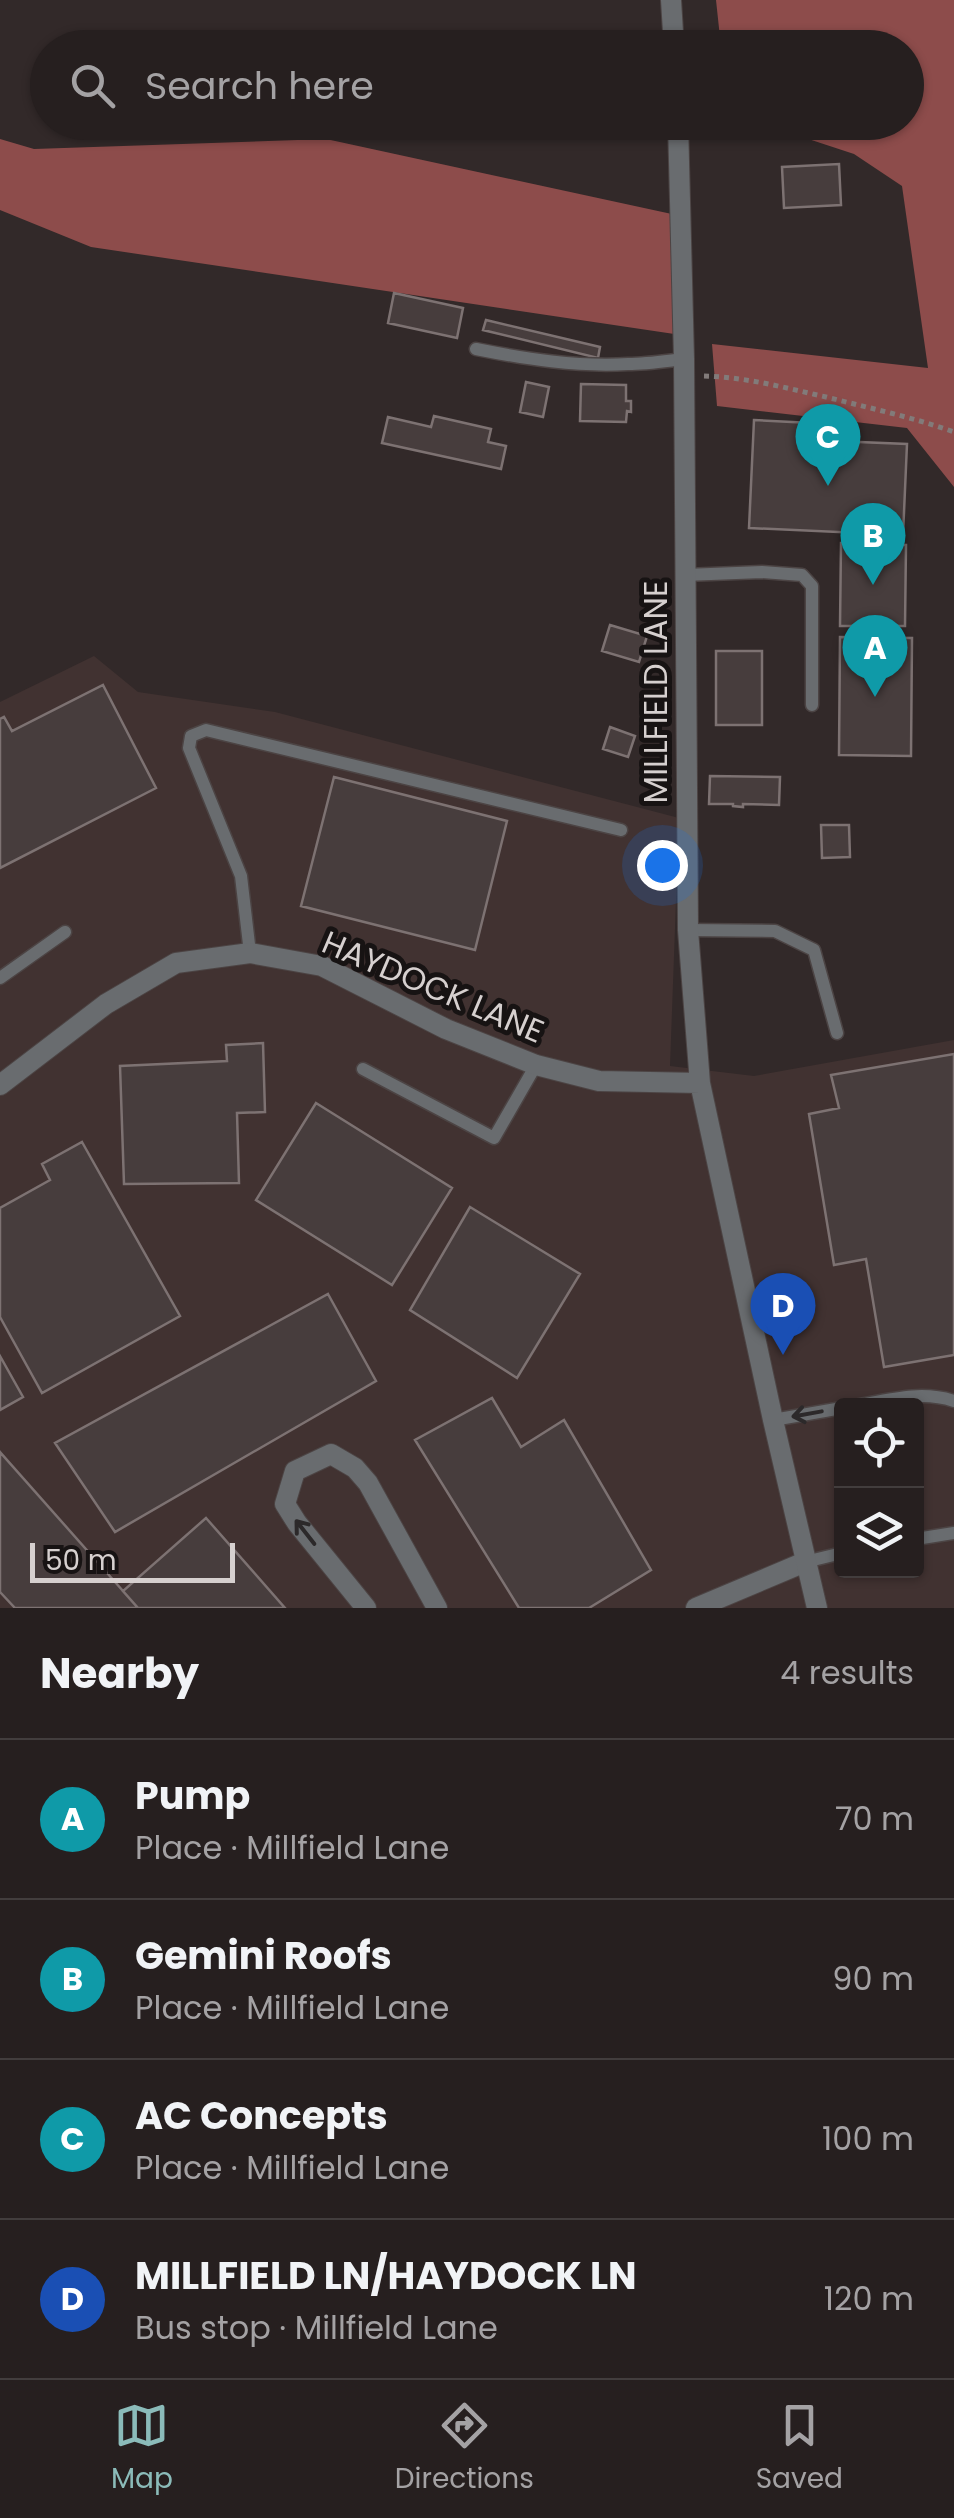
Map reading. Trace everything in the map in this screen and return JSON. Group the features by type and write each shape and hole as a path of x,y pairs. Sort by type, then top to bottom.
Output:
{"street":[{"path":"671,0 673,30"},
{"name":"MILLFIELD LANE","path":"678,140 688,930 700,1082 817,1608"},
{"name":"HAYDOCK LANE","path":"0,1085 106,1004 176,963 250,952 322,966 446,1029 536,1065 599,1081 700,1082"},
{"path":"366,1608 286,1504 295,1471 332,1454 355,1468 368,1483 438,1608"},
{"path":"696,1608 805,1562"}],"lane":[{"path":"476,350 572,363 684,367"},
{"path":"686,575 802,575 812,586 812,706"},
{"path":"250,952 240,876 189,748 191,736 206,730 621,830"},
{"path":"688,930 776,931 814,950 837,1033"},
{"path":"0,978 65,932"},
{"path":"363,1069 494,1138 536,1065"},
{"path":"901,1398 939,1396 954,1402"},
{"path":"773,1420 834,1409"},
{"path":"924,1538 954,1533"},
{"path":"805,1562 834,1555"}],"path":[{"path":"684,367 767,383 954,432"}],"shaded area":[{"path":"716,0 954,0 954,487 907,428 717,406 712,344 928,368 902,186 854,154 812,140 924,140 924,30 719,30"},
{"path":"0,139 34,149 331,140 681,216 681,335 91,247 0,210"},
{"path":"94,656 138,692 275,712 679,818 670,1066 754,1076 954,1040 954,1608 0,1608 0,702"}],"building":[{"path":"839,164 841,205 784,208 782,167"},
{"path":"394,293 463,308 457,338 388,323"},
{"path":"486,320 600,347 598,358 483,330"},
{"path":"526,382 549,387 543,417 520,412"},
{"path":"581,384 626,385 631,412 627,411 626,422 580,421"},
{"path":"434,416 491,429 488,442 506,446 501,469 382,443 388,417 431,427"},
{"path":"754,420 811,423 810,440 907,444 903,535 749,528"},
{"path":"841,543 906,545 905,626 840,626"},
{"path":"610,625 647,636 639,662 602,651"},
{"path":"840,637 912,638 911,756 839,755"},
{"path":"716,651 762,651 762,725 716,725"},
{"path":"103,685 156,788 0,868 0,719 4,717 12,731"},
{"path":"610,727 635,736 628,757 603,749"},
{"path":"710,776 780,777 779,805 709,804"},
{"path":"334,777 507,821 475,950 301,906"},
{"path":"821,825 849,825 850,857 822,858"},
{"path":"263,1043 265,1112 237,1113 239,1183 124,1184 120,1066 227,1061 226,1045"},
{"path":"954,1054 954,1355 884,1367 866,1259 834,1265 809,1114 839,1108 831,1075"},
{"path":"316,1103 452,1188 392,1285 256,1200"},
{"path":"82,1142 180,1316 42,1393 0,1317 0,1208 50,1180 42,1164"},
{"path":"470,1207 580,1274 517,1378 410,1310"},
{"path":"328,1294 376,1381 115,1532 55,1443"},
{"path":"0,1356 23,1397 0,1410"},
{"path":"492,1398 521,1447 564,1420 651,1570 589,1608 519,1608 415,1440"},
{"path":"0,1452 138,1608 15,1608 0,1592"},
{"path":"206,1518 285,1608 138,1608 123,1591"}],"place":[{"name":"AC Concepts","path":"828,486"},
{"name":"Gemini Roofs","path":"873,585"},
{"name":"Pump","path":"875,697"},
{"name":"MILLFIELD LN/HAYDOCK LN","path":"783,1355"}]}
